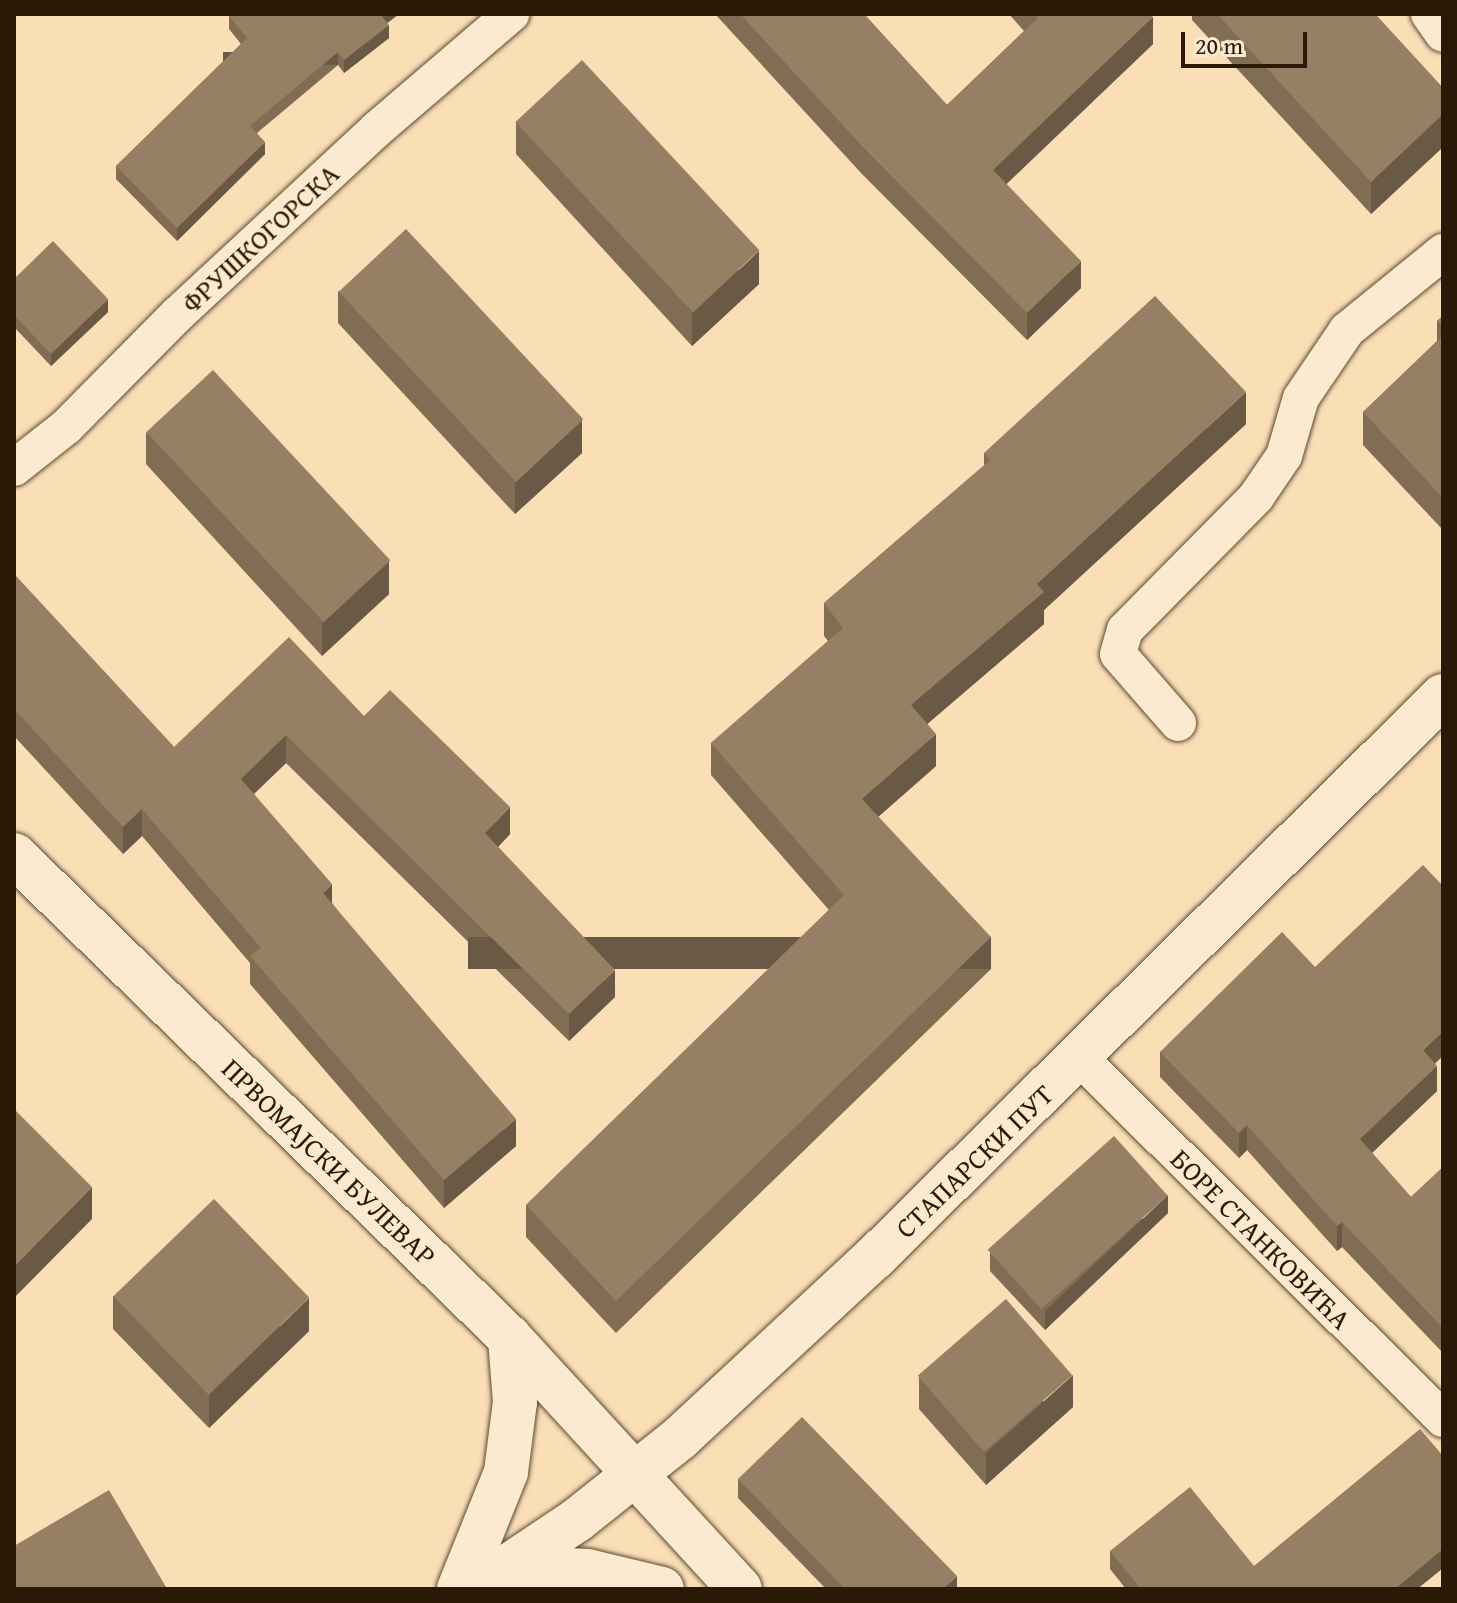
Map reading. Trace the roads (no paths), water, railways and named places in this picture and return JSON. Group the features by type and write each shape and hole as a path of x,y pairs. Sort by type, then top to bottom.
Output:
{"main road":[{"name":"СТАПАРСКИ ПУТ","path":"474,1586 637,1476 874,1258 1080,1058 1443,696"},
{"name":"ПРВОМАЈСКИ БУЛЕВАР","path":"14,855 510,1338 740,1589"},
{"path":"510,1338 515,1402 506,1472 474,1586 548,1569 587,1571 662,1589"}],"street":[{"name":"ФРУШКОГОРСКА","path":"14,468 66,427 178,314 377,129 511,14"},
{"path":"1429,14 1443,34"},
{"path":"1178,723 1118,654 1125,630 1256,497 1284,456 1301,398 1347,330 1443,252"},
{"name":"БОРЕ СТАНКОВИЋА","path":"1080,1058 1443,1419"}]}
